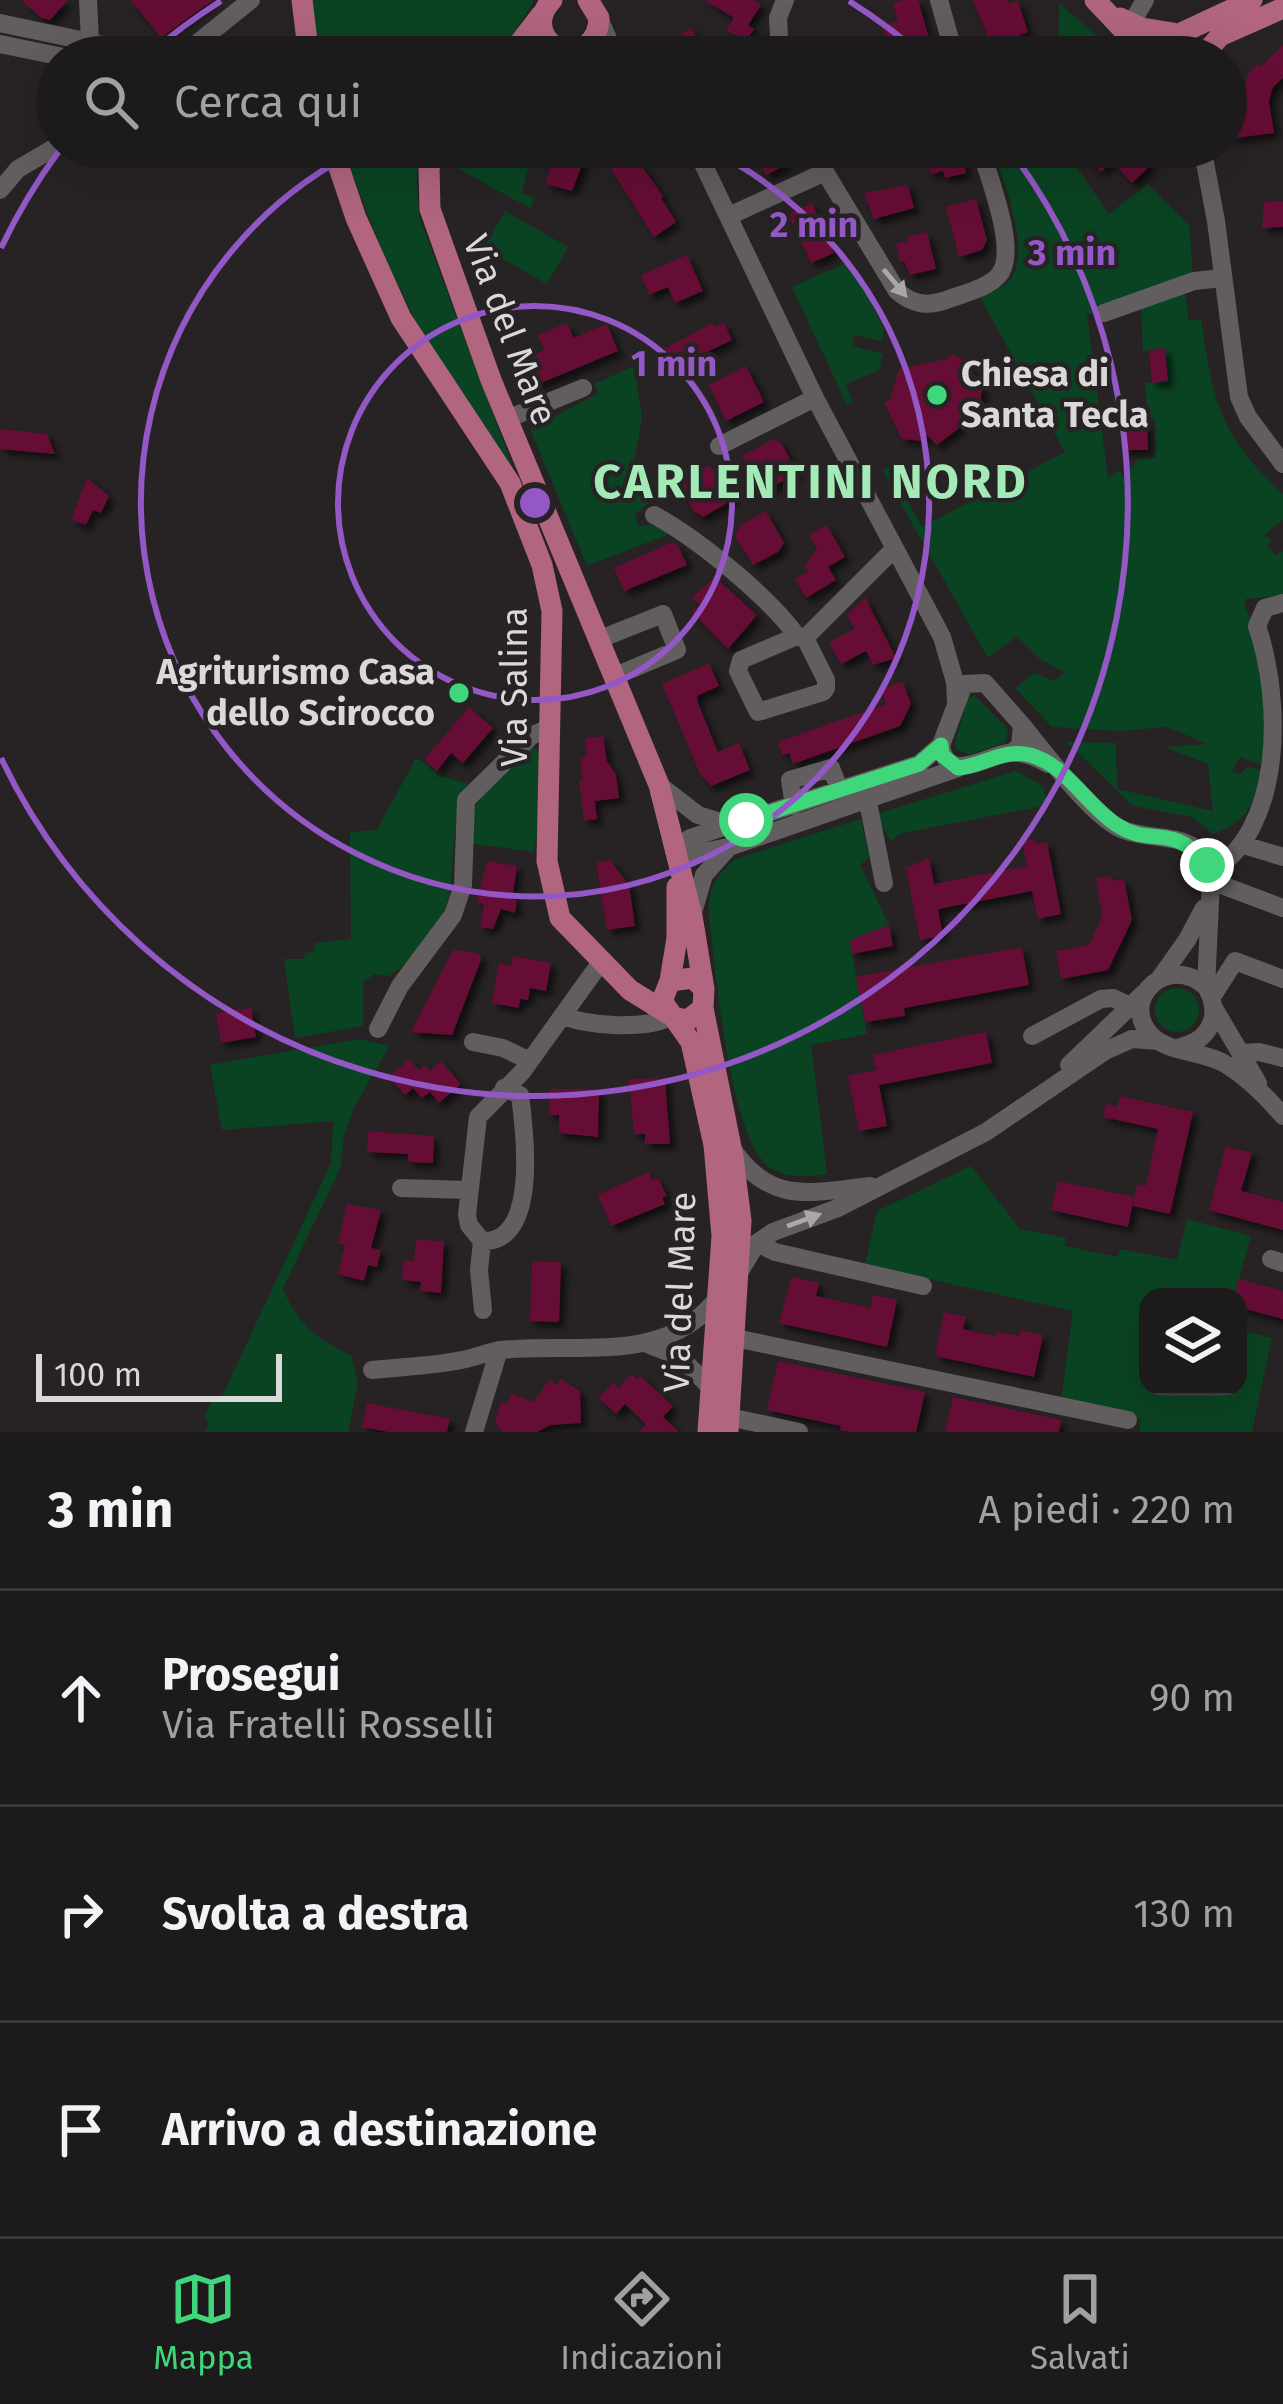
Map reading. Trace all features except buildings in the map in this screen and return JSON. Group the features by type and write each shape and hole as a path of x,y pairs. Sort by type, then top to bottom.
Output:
{"main road":[{"path":"302,0 306,36"},
{"path":"1171,36 1252,0"},
{"path":"544,36 548,4"},
{"path":"524,36 548,4"},
{"path":"1102,6 1131,24 1185,36"},
{"path":"1102,6 1131,36"},
{"path":"1220,36 1283,8"},
{"name":"Via Salina","path":"339,168 401,318 510,483 542,565 551,611 547,861 560,917 630,990 671,1016"},
{"name":"Via del Mare","path":"429,168 430,209 507,419 658,785 692,916 741,1221 728,1425"},
{"path":"606,965 634,979 669,982 685,976 703,998 694,1017 671,1016 662,994 669,982 676,938 676,860"},
{"name":"Via del Mare","path":"671,1016 691,1042 713,1145 722,1236 708,1432"}],"street":[{"path":"88,0 90,36"},
{"path":"206,36 251,0"},
{"path":"779,36 778,18 785,0"},
{"path":"939,0 949,36"},
{"path":"1131,24 1145,0"},
{"path":"594,7 607,36"},
{"path":"0,23 62,36"},
{"path":"0,44 36,51"},
{"path":"705,168 815,398 942,637 956,682 956,701"},
{"path":"823,168 896,290 912,301 934,305 998,278 1007,258 986,168"},
{"path":"1203,168 1239,397 1248,417 1281,459"},
{"path":"0,190 9,169"},
{"path":"729,216 825,172"},
{"path":"1104,313 1194,281 1223,278"},
{"path":"507,419 583,388"},
{"path":"719,446 815,398"},
{"path":"654,514 784,618 801,637 826,680 826,688 758,712 738,671 740,660 801,637 894,549"},
{"path":"1036,1099 1154,984 1187,940 1210,884 1247,846 1276,804 1282,737 1278,671 1257,626 1265,608 1283,603"},
{"path":"600,639 662,614 677,650 616,676"},
{"path":"942,637 1058,769 1121,829 1183,840 1196,851 1210,884 1213,1020 1201,1039 1180,1047"},
{"path":"958,768 942,755 941,745 964,684 985,683"},
{"path":"1011,753 1023,738 1022,725"},
{"path":"377,1029 400,986 453,915 463,885 466,800 531,736 549,728"},
{"path":"676,860 690,838 919,764 941,745"},
{"path":"676,860 729,847 867,797 1011,753 1032,755 1058,769"},
{"path":"658,785 698,815 731,825"},
{"path":"867,797 884,883"},
{"path":"1247,846 1283,857"},
{"path":"692,916 704,875 729,847"},
{"path":"1210,884 1283,908"},
{"path":"1211,997 1235,962 1283,979"},
{"path":"483,1310 482,1243 469,1225 468,1190 478,1117 512,1092 563,1015 606,965"},
{"path":"1154,984 1190,975 1211,997 1267,1097 1283,1116"},
{"path":"1154,984 1141,1012 1143,1024 1158,1041"},
{"path":"1032,1036 1101,999 1130,1006"},
{"path":"563,1015 577,1022 659,1024 671,1016"},
{"path":"740,1271 758,1244 773,1232 838,1208 986,1132 1105,1051 1132,1039 1158,1041 1224,1063 1267,1097"},
{"path":"473,1042 502,1048 526,1066"},
{"path":"1241,1053 1283,1058"},
{"path":"482,1243 508,1235 518,1223 525,1130 512,1092"},
{"path":"731,1147 756,1179 771,1188 822,1192 881,1185"},
{"path":"401,1188 468,1190"},
{"path":"758,1244 922,1286"},
{"path":"373,1370 459,1361 499,1350 646,1344 688,1328 719,1296"},
{"path":"735,1338 1128,1420"},
{"path":"646,1344 680,1357 711,1388"},
{"path":"474,1432 499,1350"},
{"path":"728,1425 799,1432"}],"green space":[{"path":"311,0 534,0 513,36 316,36"},
{"path":"1059,3 1098,36 1058,36"},
{"path":"350,168 418,168 421,222 514,470 426,341 384,256"},
{"path":"457,168 529,168 522,193 534,198 531,209"},
{"path":"999,168 1077,168 1109,214 1148,184 1189,225 1193,276 1087,315 1108,478 1118,471 1125,476 1138,459 1155,458 1155,419 1148,418 1145,383 1168,380 1165,348 1143,351 1141,307 1185,293 1189,320 1201,320 1223,416 1245,453 1283,494 1283,520 1265,534 1275,555 1283,551 1283,595 1244,602 1266,669 1270,768 1240,757 1232,771 1240,774 1248,766 1262,771 1255,794 1242,817 1213,834 1192,817 1133,806 1067,742 1116,743 1117,789 1213,811 1208,764 1165,747 1207,744 1167,727 1121,731 1052,727 1015,688 1034,673 1054,681 1065,672 1040,659 1017,636 988,658 882,470 889,467 922,527 1065,452 980,297 1012,277 1018,248"},
{"path":"505,211 568,247 547,284 484,248"},
{"path":"851,261 884,329 881,341 855,335 852,346 883,354 879,370 846,384 853,402 847,405 792,287"},
{"path":"634,366 642,419 633,466 635,490 650,501 636,514 637,525 672,533 587,566 530,429 599,393 594,384"},
{"path":"974,695 1008,729 1006,742 970,755 957,750 955,743 967,700"},
{"path":"532,747 539,752 540,814 534,852 467,843 478,800"},
{"path":"416,758 437,775 468,784 454,837 446,908 436,931 418,953 389,976 375,974 363,982 363,1026 295,1038 284,959 304,959 305,953 314,952 315,943 351,939 350,832 377,830"},
{"path":"1016,771 1043,786 1048,805 902,833 890,841 877,814"},
{"path":"861,819 869,857 860,865 889,925 850,941 867,1034 811,1045 827,1174 785,1174 772,1169 757,1153 735,1091 709,900 718,877 736,859"},
{"path":"1177,988 1193,994 1199,1010 1193,1026 1177,1032 1161,1026 1155,1010 1161,994"},
{"path":"360,1039 389,1046 354,1108 340,1169 283,1288 310,1329 351,1355 358,1382 348,1432 205,1432 212,1401 223,1394 331,1163 333,1121 222,1130 210,1065"},
{"path":"971,1166 1020,1229 1066,1238 1065,1246 1118,1257 1120,1249 1177,1260 1187,1219 1251,1236 1237,1288 1139,1288 1139,1396 1247,1396 1247,1331 1272,1338 1252,1432 1139,1432 1141,1419 1061,1401 1073,1311 865,1265 877,1211"}],"place":[{"name":"Chiesa di Santa Tecla","path":"937,395"},
{"name":"Agriturismo Casa dello Scirocco","path":"459,693"}],"district":[{"name":"CARLENTINI NORD","path":"811,482"}],"route":[{"path":"746,820 919,764 941,745 942,755 958,768 1011,753 1032,755 1058,769 1121,829 1183,840 1207,865"}]}
